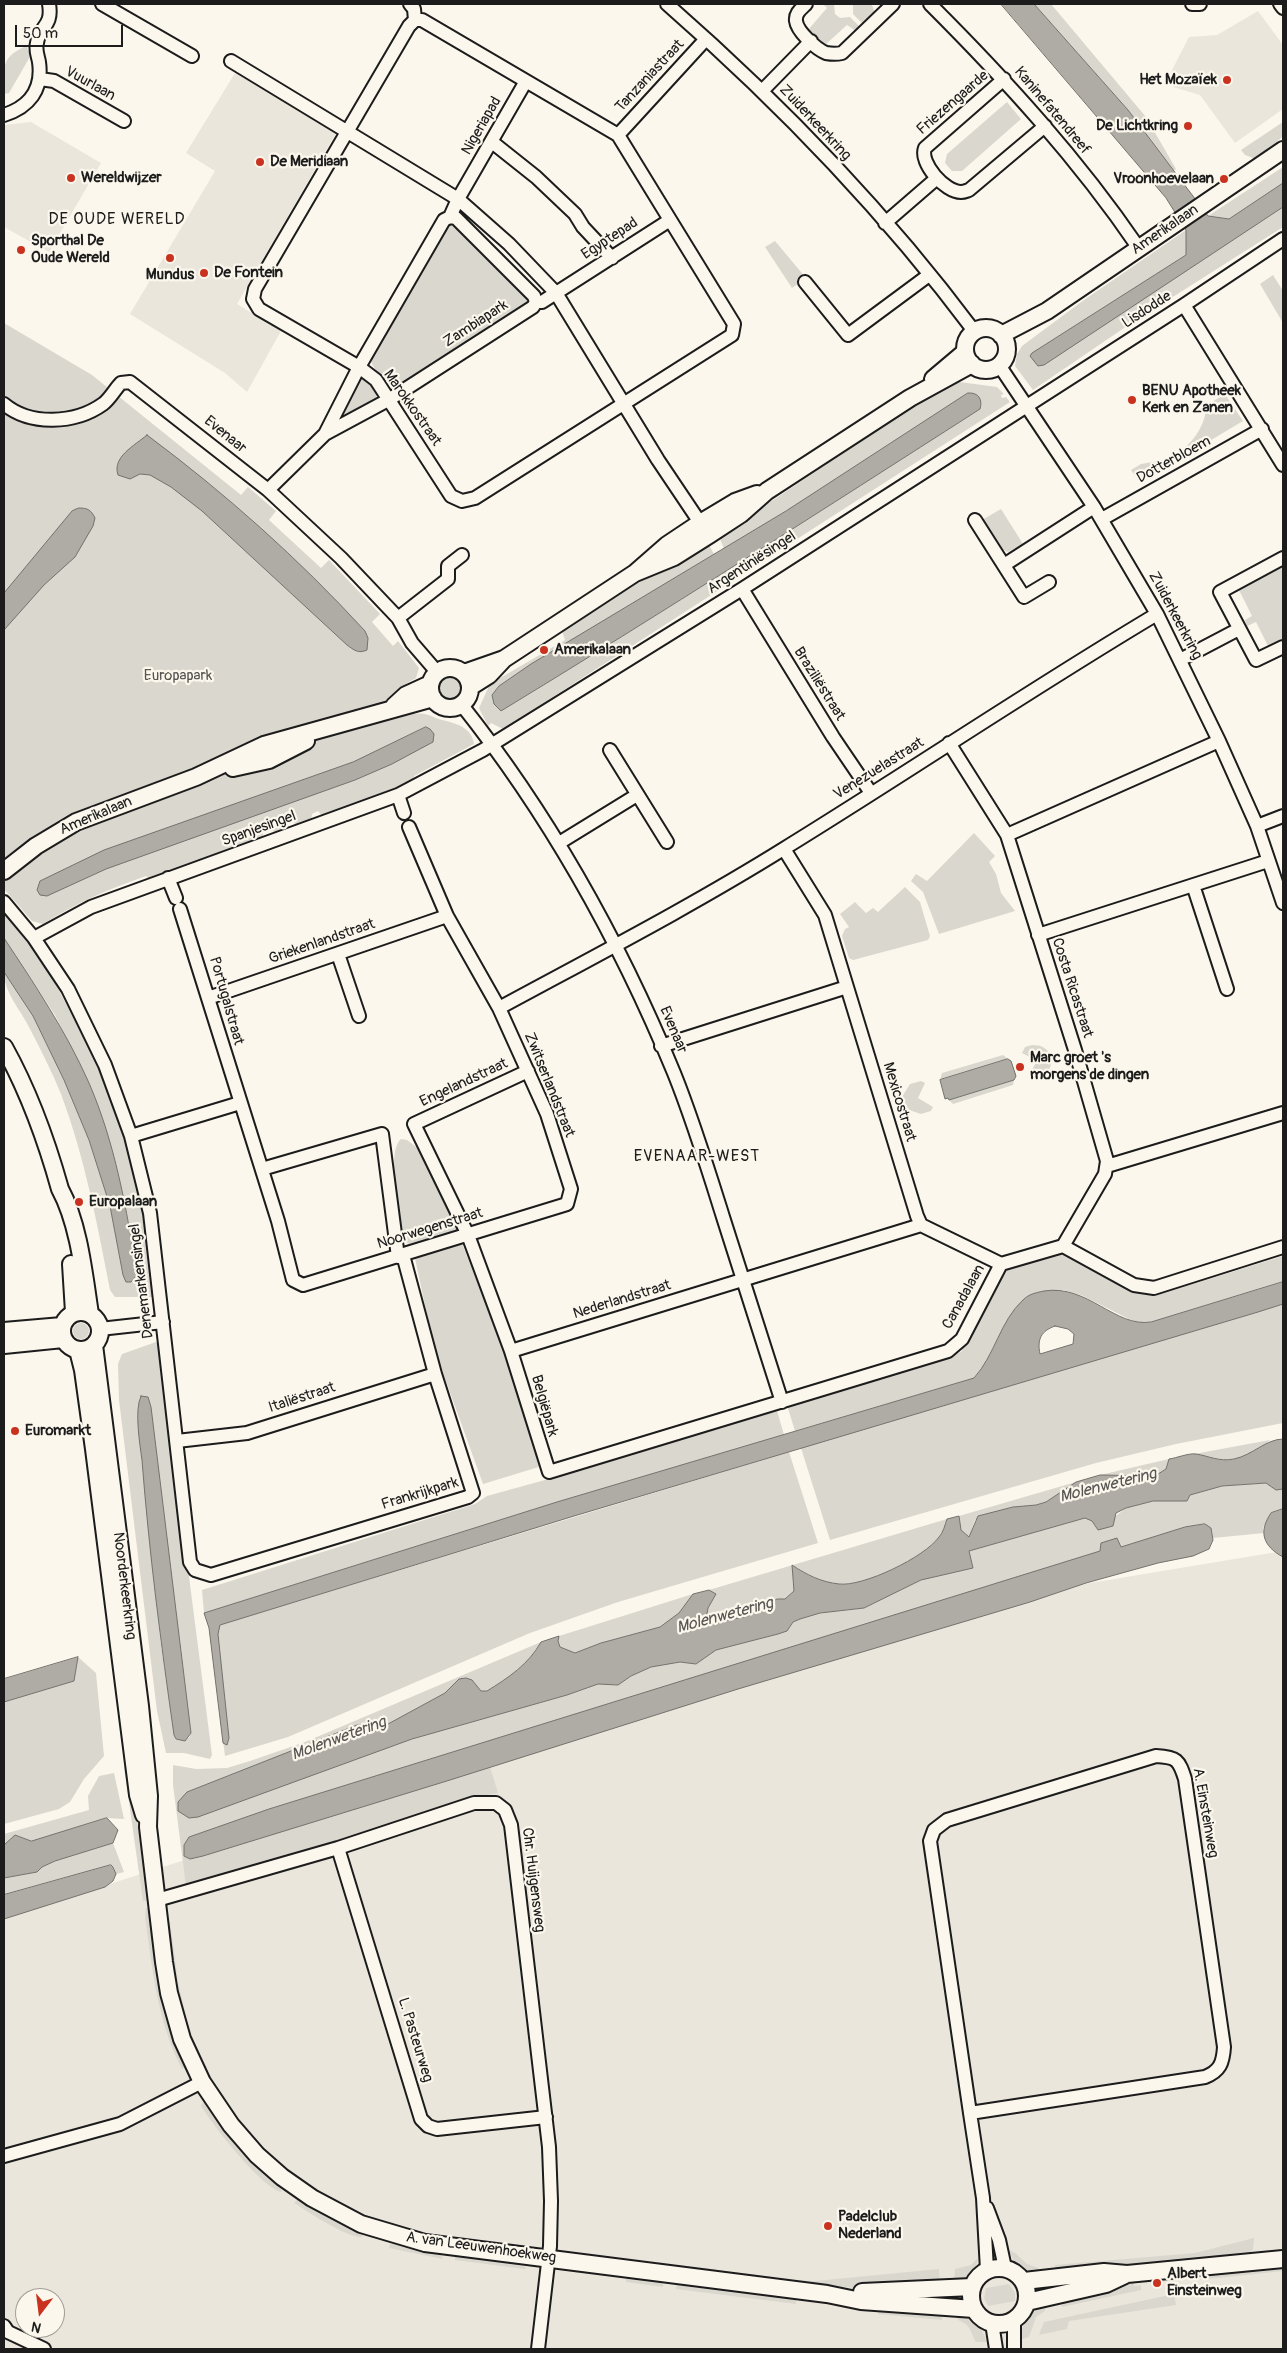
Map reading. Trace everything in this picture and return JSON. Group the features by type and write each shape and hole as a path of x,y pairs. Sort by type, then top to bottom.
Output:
{"street":[{"name":"Vuurlaan","path":"4,115 31,100 40,79 37,42 49,19 49,4"},
{"path":"102,4 192,56"},
{"path":"410,4 414,9 415,20"},
{"name":"Zuiderkeerkring","path":"667,4 762,91 885,223 974,331"},
{"path":"806,4 797,14 796,21 799,28 824,52 834,54 842,53 893,4"},
{"name":"Kaninefatendreef","path":"930,4 1004,80 1045,126 1094,187 1138,247"},
{"path":"1192,4 1200,4"},
{"path":"1280,4 1283,8"},
{"name":"Marokkostraat","path":"415,20 422,20 618,135 734,324 732,335 475,498 462,501 452,496 376,380 259,309 253,295 409,26 415,20"},
{"name":"Tanzaniastraat","path":"618,135 706,38"},
{"path":"762,91 811,41"},
{"path":"231,62 458,199 509,244 556,293 705,529"},
{"name":"Vuurlaan","path":"40,79 54,82 124,122"},
{"name":"Friezengaarde","path":"1004,80 925,148 923,152 925,161 937,178 951,189 961,192 969,190 1045,126"},
{"name":"Nigeriapad","path":"465,187 526,81"},
{"path":"492,142 536,177 575,214 583,227 612,258"},
{"name":"Amerikalaan","path":"1004,341 1138,247 1283,150"},
{"path":"885,223 937,178"},
{"name":"Zambiapark","path":"325,434 359,368 444,220 450,217 465,187"},
{"path":"450,217 456,218 534,296 536,302"},
{"name":"Egyptepad","path":"556,293 670,220"},
{"name":"Lisdodde","path":"1027,405 1184,305 1283,239"},
{"path":"806,282 848,335 929,275"},
{"name":"Zambiapark","path":"268,490 325,434 390,399 533,307 536,302 542,302 556,293"},
{"path":"1184,305 1283,465"},
{"path":"988,328 1004,341 1006,355 1000,365 988,370 977,368 968,358 968,338 974,331 988,328"},
{"path":"467,680 504,659 635,573 674,557 705,529 741,514 767,491 968,358"},
{"name":"Zuiderkeerkring","path":"1000,365 1102,519 1157,614 1219,741 1256,826 1283,903"},
{"name":"Evenaar","path":"4,404 16,413 28,417 43,420 68,418 87,412 104,403 121,383 126,381 178,418 268,490 341,558 398,618 433,685"},
{"name":"Argentiniësingel","path":"492,744 742,589 1027,405"},
{"name":"Dotterbloem","path":"1102,519 1262,429"},
{"path":"1004,565 1094,507"},
{"path":"975,520 1024,597 1049,582"},
{"path":"398,618 448,579 448,566 462,555"},
{"path":"1283,558 1220,592 1256,660 1283,647"},
{"name":"Braziliëstraat","path":"742,589 833,737 871,793"},
{"name":"Venezuelastraat","path":"616,945 694,903 784,849 950,744 1056,674 1157,614"},
{"path":"1180,660 1239,629"},
{"path":"453,668 467,680 468,697 462,704 449,708 437,703 433,685 442,669 453,668"},
{"name":"Amerikalaan","path":"4,871 36,846 76,822 196,777 264,746 332,728 389,710 406,695 433,685"},
{"name":"Evenaar","path":"462,704 492,744 559,843 616,945 641,996 674,1074 706,1163 782,1402"},
{"path":"1007,836 1219,741"},
{"name":"Spanjesingel","path":"34,938 90,907 398,795 492,744"},
{"name":"Costa Ricastraat","path":"950,744 1007,836 1075,1050 1107,1166"},
{"path":"610,750 667,842"},
{"path":"398,795 404,813"},
{"path":"559,843 637,795"},
{"path":"1256,826 1283,816"},
{"name":"Zwitserlandstraat","path":"409,827 447,916 499,1008 547,1114 571,1189 567,1204"},
{"name":"Mexicostraat","path":"784,849 825,916 921,1225"},
{"name":"Costa Ricastraat","path":"1038,935 1268,861"},
{"name":"Portugalstraat","path":"168,878 262,1168 293,1280 303,1285"},
{"path":"1193,884 1227,989"},
{"name":"Denemarkensingel","path":"4,902 34,938 68,989 105,1065 131,1136 150,1213 190,1562 195,1570"},
{"name":"Griekenlandstraat","path":"208,998 447,916"},
{"path":"499,1008 616,945"},
{"path":"338,954 359,1016"},
{"path":"661,1046 847,987"},
{"path":"4,1047 18,1072 35,1112 60,1189 68,1205 78,1248 82,1313"},
{"name":"Engelandstraat","path":"414,1124 528,1071"},
{"path":"131,1136 240,1103"},
{"path":"1283,1113 1107,1166 1063,1246 1134,1285 1144,1288 1154,1288 1283,1246"},
{"name":"Belgiëpark","path":"414,1124 468,1235 511,1351 548,1472 782,1402"},
{"name":"Frankrijkpark","path":"195,1570 211,1575 473,1494 400,1256 382,1134 262,1168"},
{"name":"Noorwegenstraat","path":"303,1285 567,1204"},
{"path":"744,1281 921,1225 1001,1264"},
{"name":"Canadalaan","path":"782,1402 948,1351 962,1338 1001,1264 1063,1246"},
{"name":"Nederlandstraat","path":"511,1351 744,1281"},
{"path":"82,1313 97,1320 100,1330 94,1345 78,1350 69,1346 62,1333 66,1317 82,1313"},
{"path":"100,1330 163,1322"},
{"path":"4,1331 62,1333"},
{"path":"4,1345 62,1333"},
{"name":"Noorderkeerkring","path":"94,1345 141,1715 149,1796 148,1827 157,1900"},
{"name":"Noorderkeerkring","path":"78,1350 83,1370 94,1449 138,1795 148,1827"},
{"name":"Italiëstraat","path":"177,1441 248,1433 435,1374"},
{"name":"A. Einsteinweg","path":"970,2113 1205,2077 1215,2073 1221,2066 1224,2047 1185,1780 1180,1763 1174,1759 1156,1756 947,1820 934,1830 930,1841 970,2113 983,2198 987,2270"},
{"name":"Chr. Huijgensweg","path":"157,1900 338,1848 474,1803 496,1803 505,1810 511,1825 546,2117 552,2201 549,2259 538,2349"},
{"name":"L. Pasteurweg","path":"338,1848 422,2119 428,2126 438,2129 546,2117"},
{"name":"A. van Leeuwenhoekweg","path":"157,1900 166,1970 174,2012 195,2086 257,2155 282,2178 336,2212 374,2228 425,2243 827,2294 861,2301 974,2309"},
{"path":"4,2156 120,2124 195,2086"},
{"name":"A. Einsteinweg","path":"983,2198 999,2240 1006,2268"},
{"path":"1024,2281 1104,2272 1127,2274 1283,2258"},
{"path":"1006,2268 1016,2272 1024,2281 1028,2291 1027,2302 1023,2312 1014,2320 1003,2324 992,2323 982,2318 974,2309 971,2298 972,2287 978,2277 987,2270 1006,2268"},
{"path":"1027,2302 1106,2284 1127,2274"},
{"name":"A. van Leeuwenhoekweg","path":"827,2294 972,2287"},
{"path":"1014,2320 1014,2349"},
{"path":"992,2323 996,2349"},
{"path":"4,2326 8,2332 44,2349"}],"shaded area":[{"name":"Het Mozaïek","path":"1258,11 1283,45 1283,109 1235,143 1200,95 1173,87 1170,74 1189,37 1217,35"},
{"path":"235,73 338,130 237,304 281,331 247,392 225,373 130,314 215,171 186,153"},
{"path":"31,122 101,163 49,252 4,227 4,125"},
{"path":"1283,1551 1283,2349 4,2349 4,1918 256,1837 596,1717 1078,1585"}],"green space":[{"path":"823,4 834,4 835,14 840,18 850,17 860,27 856,31 847,25 824,46 808,30 827,8"},
{"path":"853,4 871,4 873,7 873,16 865,26 853,14"},
{"path":"1034,4 1051,4 1146,117 1176,169 1173,171 1128,110"},
{"path":"26,46 31,55 9,93 4,94 5,64 12,55"},
{"path":"1007,102 1021,119 962,171 952,171 945,163 947,154"},
{"path":"1283,122 1283,136 1258,160 1245,155 1241,150"},
{"path":"1283,167 1283,183 1229,219 1208,216"},
{"path":"1283,207 1283,227 1124,328 1033,390 1015,366 1017,354 1022,346 1084,300 1186,230 1186,255 1032,353 1195,264"},
{"path":"451,225 456,225 525,295 528,303 406,383 399,386 394,385 382,377 371,361 444,230"},
{"path":"775,241 806,278 792,288 765,247"},
{"path":"1273,275 1283,291 1283,323 1260,284"},
{"name":"Europapark","path":"4,323 92,375 241,495 248,487 276,511 269,520 321,568 329,560 380,614 372,622 393,646 398,641 419,668 416,678 404,685 415,714 426,714 462,727 473,738 474,744 414,776 416,781 392,793 324,818 318,811 312,814 311,821 296,828 294,821 287,823 290,831 276,835 271,828 263,832 263,837 258,842 150,880 146,876 119,886 80,903 43,924 32,921 4,889"},
{"path":"359,379 364,379 374,389 377,397 376,401 343,420 337,415"},
{"path":"952,381 997,387 1004,394 1001,395 1002,398 1006,397 1010,402 738,577 732,568 980,409 786,511 724,549 719,536"},
{"path":"1225,394 1243,421 1186,455 1182,450 1199,430 1207,405"},
{"path":"1165,460 1168,466 1140,483 1131,470 1141,464"},
{"path":"1001,509 1023,544 1008,552 1000,549 982,520"},
{"path":"709,545 714,554 499,686 492,695 495,705 501,711 727,571 733,581 503,729 491,723 488,726 479,708 490,684 565,640 562,631 654,571"},
{"path":"1283,562 1283,643 1270,650 1256,622 1247,626 1245,620 1252,616 1237,586"},
{"path":"450,678 457,681 460,688 457,695 450,698 443,695 440,688 443,681"},
{"path":"974,833 995,856 989,862 996,874 1001,893 1015,911 939,934 923,892 911,881 916,874 927,881"},
{"path":"905,887 920,902 930,936 928,940 853,960 849,958 842,936 845,929 849,927 840,914 855,902 866,913 873,908 878,912"},
{"path":"4,913 39,954 102,1070 133,1158 146,1228 155,1297 115,1297 110,1290 90,1191 77,1142 61,1094 46,1061 10,994 4,972 33,1016 64,1080 89,1140 110,1206 123,1275 137,1275 129,1224 114,1158 89,1084 55,1015 4,938"},
{"path":"1032,1045 1044,1048 1052,1056 1049,1070 1039,1077 1029,1075 1037,1061 1022,1053 1025,1047"},
{"path":"1003,1055 1008,1059 940,1080 942,1073"},
{"path":"1014,1080 1013,1085 953,1104 949,1100"},
{"path":"921,1081 925,1083 918,1098 933,1107 931,1111 921,1114 909,1110 902,1097 910,1084"},
{"path":"401,1139 407,1140 419,1149 457,1219 458,1230 409,1244 401,1239 396,1202 394,1157"},
{"path":"462,1244 509,1359 542,1466 483,1484 434,1348 415,1258"},
{"path":"1061,1252 1136,1293 1155,1296 1283,1256 1283,1282 1139,1324 1081,1295 1063,1290 1022,1301 1011,1314 985,1364 974,1378 795,1431 787,1405 961,1352 1006,1269"},
{"path":"1283,1304 1283,1423 1176,1444 1096,1463 830,1540 801,1448"},
{"path":"78,1323 84,1323 89,1328 87,1337 78,1339 73,1334 73,1328"},
{"path":"156,1342 159,1344 212,1755 210,1759 184,1753 166,1753 157,1711 119,1400 118,1364 122,1354","holes":["148,1397 191,1733 189,1738 176,1740 174,1735 160,1637 139,1422 139,1399"]},
{"path":"776,1407 784,1435 557,1502 204,1613 202,1590 475,1504 487,1496 574,1472"},
{"path":"1270,1440 1252,1453 1234,1459 1215,1459 1194,1454"},
{"path":"789,1452 818,1543 618,1602 530,1633 288,1737 225,1756 209,1628"},
{"path":"1169,1459 1166,1469 1155,1476 1100,1475"},
{"path":"1076,1482 1046,1502 1013,1507 975,1520 969,1537 961,1530 959,1516"},
{"path":"1266,1483 1276,1490 1283,1489 1283,1509 1271,1513 1263,1528 1264,1533 1213,1538 1211,1528 1205,1524 1185,1527 1121,1547 1118,1539 1101,1543 1101,1551 269,1809 189,1837 184,1845 184,1856 190,1859 490,1767 498,1793 462,1800 299,1854 186,1886 173,1785 173,1765 196,1769 227,1768 250,1761 305,1742 541,1642 524,1664 487,1691 481,1691 472,1680 459,1679 445,1693 388,1724 357,1725 187,1792 306,1776 412,1739 567,1695 598,1684 618,1685 631,1676 651,1667 680,1662 696,1664 716,1650 787,1631 793,1622 800,1619 820,1613 864,1608 921,1580 973,1568 969,1551 1086,1518 1092,1521 1098,1530 1126,1508 1153,1501 1187,1501 1190,1495 1222,1486"},
{"path":"947,1519 942,1533 932,1545 908,1561 877,1576 850,1584 839,1584 815,1578 793,1565 794,1591 785,1599 777,1599 748,1616 714,1624 710,1624 706,1619 708,1608 716,1594 709,1590"},
{"path":"693,1594 679,1613 660,1627 601,1643 575,1653 560,1647 559,1636"},
{"path":"78,1657 96,1673 104,1756 84,1779 70,1802 59,1809 4,1824 4,1702 74,1681"},
{"path":"129,1766 149,1900 143,1901 124,1767"},
{"path":"114,1773 124,1819 107,1818 31,1841 15,1835 4,1845 4,1834 89,1810 88,1796 99,1776"},
{"path":"113,1843 124,1872 116,1874 114,1867 111,1865 4,1895 4,1878 37,1872 42,1867 55,1861"},
{"path":"146,1908 150,1908 162,1995 169,2024 185,2067 182,2069 169,2038 159,2005 146,1927"},
{"path":"167,1922 170,1922 178,1982 188,2026 186,2026 175,1983"},
{"path":"203,2102 244,2153 279,2185 282,2192 263,2180 238,2155 201,2106"},
{"path":"297,2200 359,2232 363,2237 347,2233 328,2224 294,2203"},
{"path":"1254,2238 1253,2250 1245,2255 1056,2273 1055,2265 1195,2253"},
{"path":"393,2243 440,2253 443,2259 389,2248 390,2244"},
{"path":"1009,2250 1027,2264 1038,2268 1041,2273 1031,2272 1021,2267 1014,2260"},
{"path":"460,2255 517,2263 517,2265 526,2267 525,2269 455,2260 455,2257"},
{"path":"978,2258 970,2274 954,2283 955,2269 971,2265"},
{"path":"657,2262 773,2277 773,2280 657,2265"},
{"path":"1283,2267 1283,2271 1208,2279 1213,2274"},
{"path":"939,2269 940,2285 866,2289 795,2282 795,2280 816,2281"},
{"path":"626,2276 663,2280 663,2287 626,2282"},
{"path":"1134,2282 1134,2286 1141,2285 1141,2290 1062,2307 1061,2300"},
{"path":"677,2283 796,2298 796,2304 676,2289"},
{"path":"1009,2284 1015,2293 1015,2301 988,2306 984,2298 986,2288"},
{"path":"1174,2294 1176,2305 1069,2321 1067,2329 1039,2335 1044,2322"},
{"path":"1046,2306 1045,2311 1036,2317 1029,2337 1020,2340 1022,2328 1031,2314"},
{"path":"878,2308 942,2312 942,2320 878,2314"},
{"path":"956,2315 976,2323 987,2342 976,2342 968,2326 958,2320"}],"water":[{"path":"1001,4 1034,4 1128,110 1208,216 1229,219 1283,183 1283,207 1044,365 1038,366 1030,356 1032,353 1186,255 1186,230 1166,198"},
{"path":"968,393 979,397 981,402 980,409 801,524 501,711 494,704 492,695 499,686 531,664 786,511"},
{"path":"147,435 205,480 261,528 314,578 365,631 368,638 367,650 354,650 347,645 202,511 171,487 150,475 140,474 130,479 118,475 118,463 121,457"},
{"path":"79,508 89,510 95,518 93,526 75,557 44,585 4,630 4,593 72,511"},
{"path":"426,727 434,734 433,742 392,764 355,780 106,869 47,896 40,895 37,890 40,881 104,850 353,762"},
{"path":"4,938 60,1027 80,1064 98,1106 113,1153 129,1226 137,1275 131,1282 126,1282 123,1275 110,1206 89,1140 64,1080 33,1016 4,972"},
{"path":"1008,1059 1011,1061 1016,1076 1014,1080 949,1100 948,1098 945,1099 940,1080"},
{"path":"1283,1282 1283,1304 574,1516 220,1625 218,1634 229,1738 227,1745 223,1743 209,1628 204,1613 557,1502 974,1378 987,1359 1015,1308 1025,1298 1035,1293 1060,1291 1074,1294 1088,1299 1125,1319 1151,1322","holes":["1055,1326 1068,1329 1074,1334 1073,1344 1040,1354 1039,1344 1041,1336 1046,1330"]},
{"path":"141,1396 148,1397 151,1407 191,1733 185,1741 176,1739 174,1735 160,1632 138,1428 138,1410"},
{"name":"Molenwetering","path":"1283,1439 1283,1489 1276,1490 1266,1483 1222,1486 1190,1495 1187,1501 1153,1501 1126,1508 1116,1513 1113,1526 1098,1530 1092,1521 1085,1518 969,1551 973,1568 921,1580 864,1608 820,1613 800,1619 793,1622 787,1631 716,1650 696,1664 680,1662 651,1667 631,1676 618,1685 598,1684 567,1695 412,1739 198,1817 189,1818 178,1811 178,1802 187,1792 357,1725 388,1724 445,1693 459,1679 466,1678 472,1680 481,1691 487,1691 524,1664 541,1642 559,1636 560,1647 575,1653 601,1643 660,1627 679,1613 693,1594 709,1590 716,1594 708,1608 706,1619 710,1624 748,1616 777,1599 785,1599 794,1591 792,1565 814,1578 826,1582 850,1584 863,1581 893,1569 932,1545 944,1529 947,1519 959,1516 961,1530 969,1537 978,1516 1013,1507 1046,1502 1076,1482 1100,1475 1155,1476 1166,1469 1169,1459 1193,1454 1229,1460 1241,1457 1271,1442"},
{"path":"1283,1509 1283,1557 1276,1553 1267,1543 1264,1532 1271,1513"},
{"path":"1205,1524 1211,1528 1213,1540 1209,1549 1193,1556 1158,1563 1086,1583 1030,1602 738,1689 203,1856 190,1859 184,1856 184,1845 189,1837 269,1809 1100,1551 1101,1543 1117,1538 1121,1547 1185,1527"},
{"path":"78,1657 74,1681 4,1702 4,1679"},
{"path":"107,1818 118,1830 113,1843 55,1861 42,1867 37,1872 4,1878 4,1845 15,1835 31,1841"},
{"path":"111,1865 116,1874 113,1881 105,1887 4,1919 4,1895"}],"place":[{"name":"Het Mozaïek","path":"1227,80"},
{"name":"De Lichtkring","path":"1188,126"},
{"name":"De Meridiaan","path":"260,162"},
{"name":"Wereldwijzer","path":"71,178"},
{"name":"Vroonhoevelaan","path":"1224,179"},
{"name":"Sporthal De Oude Wereld","path":"21,250"},
{"name":"Mundus","path":"170,258"},
{"name":"De Fontein","path":"204,273"},
{"name":"BENU Apotheek Kerk en Zanen","path":"1132,400"},
{"name":"Amerikalaan","path":"544,650"},
{"name":"Marc groet 's morgens de dingen","path":"1020,1067"},
{"name":"Europalaan","path":"79,1202"},
{"name":"Euromarkt","path":"15,1431"},
{"name":"Padelclub Nederland","path":"828,2226"},
{"name":"Albert Einsteinweg","path":"1157,2283"}],"district":[{"name":"DE OUDE WERELD","path":"117,220"},
{"name":"EVENAAR-WEST","path":"697,1157"}]}
